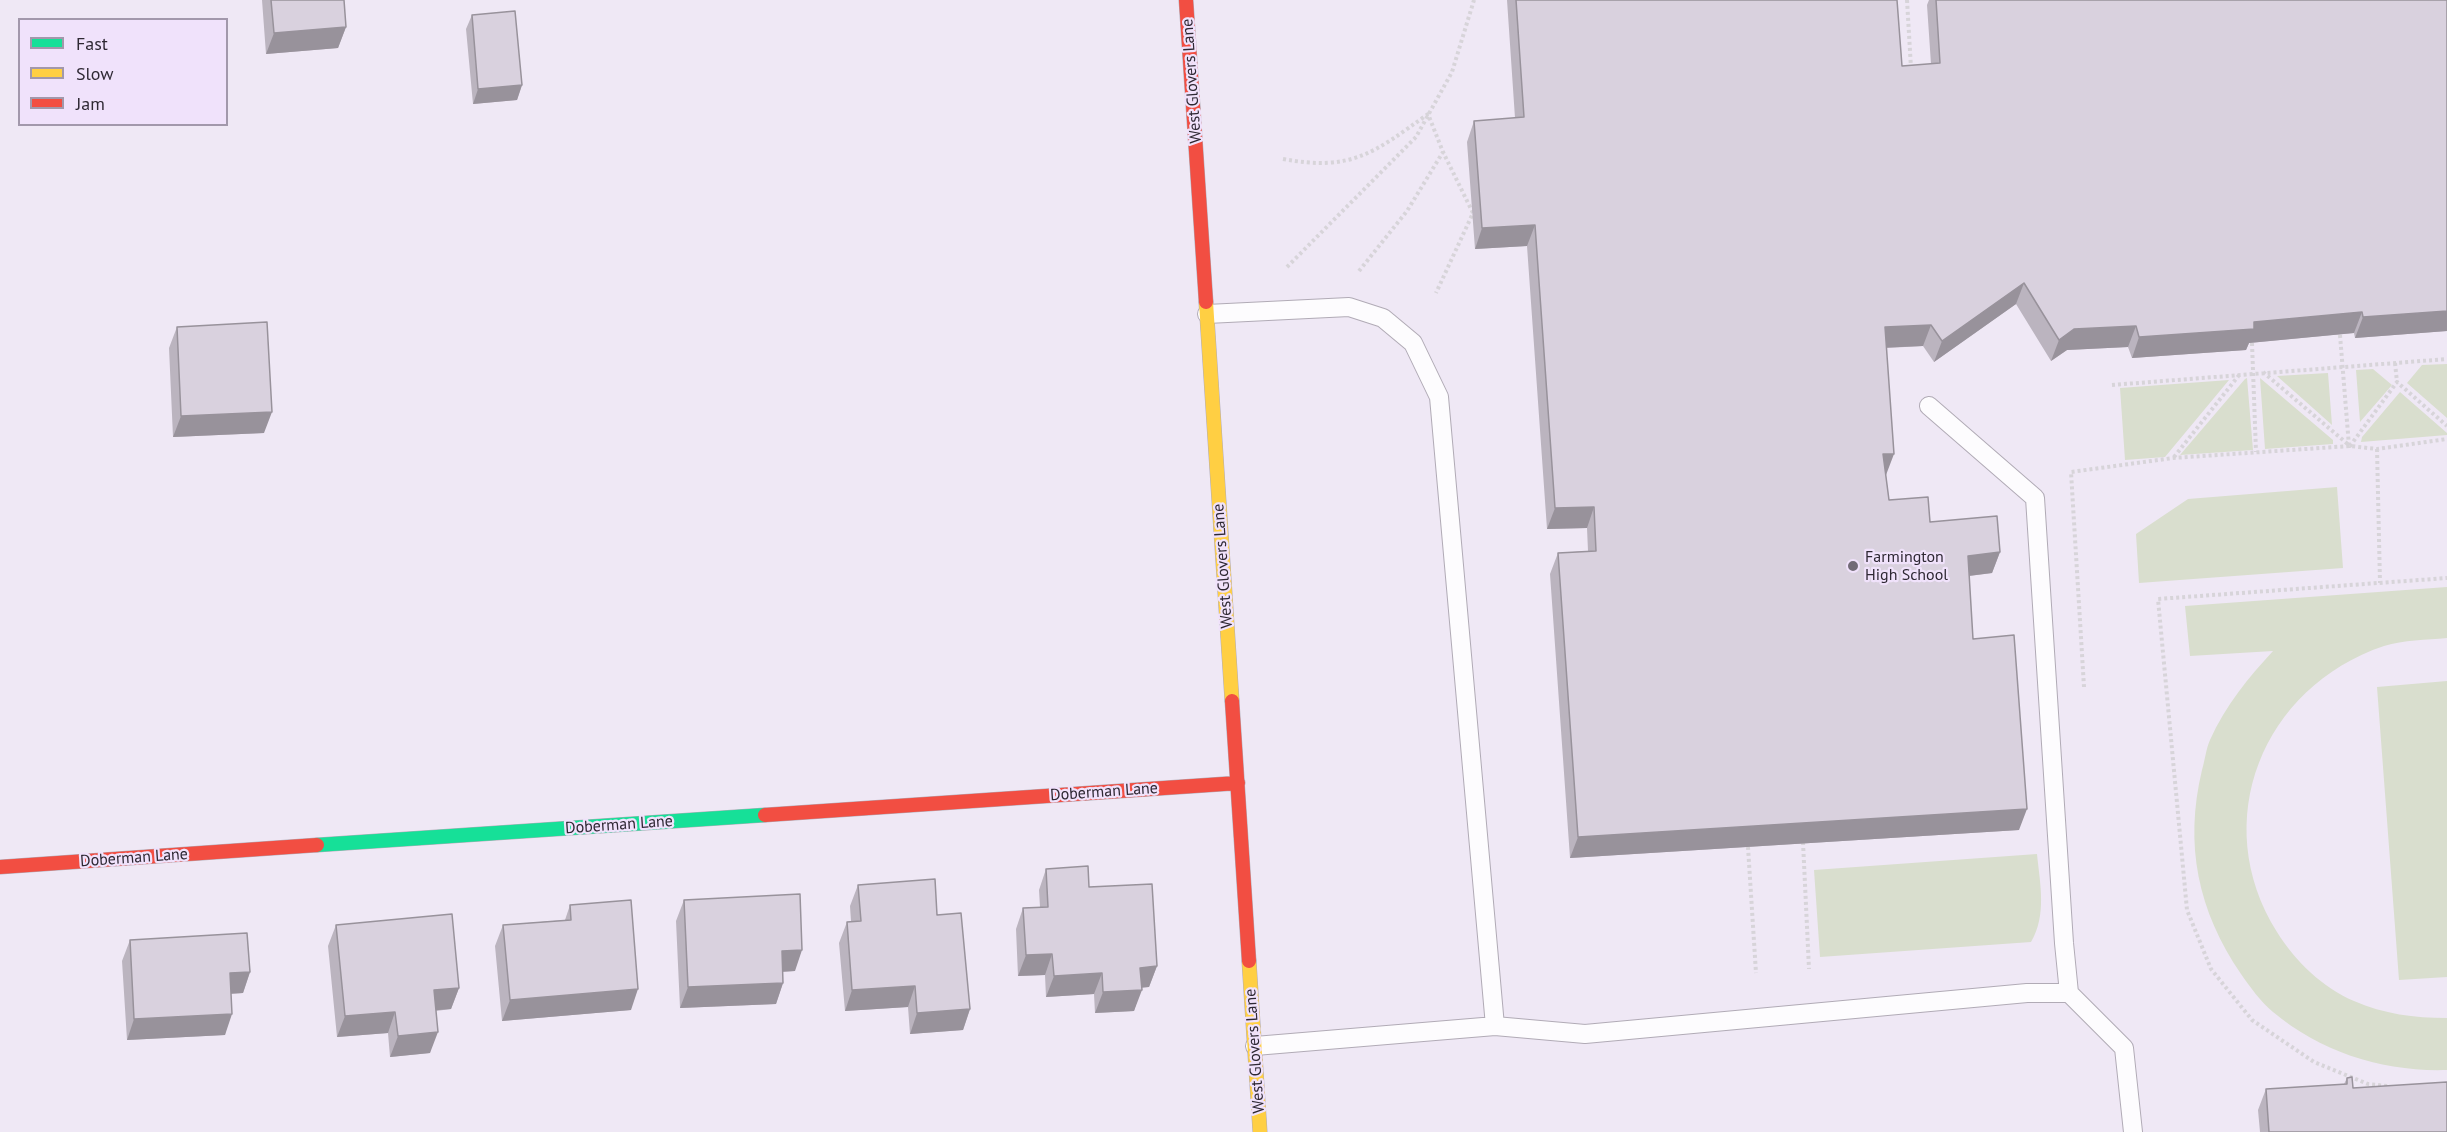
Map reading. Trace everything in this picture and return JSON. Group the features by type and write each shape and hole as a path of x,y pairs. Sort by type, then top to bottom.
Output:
{"street":[{"name":"West Glovers Lane","path":"1186,0 1260,1132"},
{"name":"Doberman Lane","path":"0,867 1238,783"}],"lane":[{"path":"1207,314 1349,307 1383,318 1413,343 1439,397 1495,1026"},
{"path":"1929,406 2035,498 2069,993 2124,1048 2133,1132"},
{"path":"1255,1046 1395,1032 1495,1026 1585,1034 2016,994 2069,993"}],"path":[{"path":"1287,267 1416,137 1452,72 1474,0"},
{"path":"1907,0 1912,75"},
{"path":"1428,114 1443,152 1473,213 1436,293"},
{"path":"1283,159 1309,164 1348,161 1378,150 1428,114"},
{"path":"1359,271 1407,211 1443,152"},
{"path":"2340,335 2350,446"},
{"path":"2252,343 2256,452"},
{"path":"2112,384 2447,359"},
{"path":"2350,446 2397,382 2396,363"},
{"path":"2262,372 2350,446"},
{"path":"2173,458 2241,374"},
{"path":"2397,382 2447,426"},
{"path":"2084,687 2071,472 2173,458 2350,446 2377,449 2447,440"},
{"path":"2377,449 2380,583"},
{"path":"2389,1087 2368,1084 2314,1062 2252,1020 2211,969 2187,910 2158,599 2447,578"},
{"path":"1803,842 1809,969"},
{"path":"1748,847 1756,973"}],"green space":[{"path":"2447,364 2447,418 2407,383 2422,365"},
{"path":"2373,369 2392,385 2360,422 2356,370"},
{"path":"2328,373 2332,425 2277,376"},
{"path":"2247,378 2253,450 2180,455 2245,379"},
{"path":"2260,378 2333,440 2333,444 2265,449"},
{"path":"2229,380 2165,457 2125,460 2120,388"},
{"path":"2400,392 2447,435 2361,442 2362,437"},
{"path":"2337,487 2343,568 2139,583 2136,534 2188,499"},
{"path":"2447,587 2447,638 2407,641 2384,646 2342,666 2306,693 2278,726 2259,763 2248,804 2247,847 2257,890 2277,932 2301,963 2331,989 2365,1005 2399,1014 2447,1018 2447,1070 2423,1070 2400,1068 2355,1057 2312,1039 2264,1004 2244,979 2226,950 2205,902 2199,876 2194,825 2197,798 2207,747 2216,727 2238,692 2273,651 2190,656 2185,606"},
{"path":"2447,681 2447,977 2399,980 2377,687"},
{"path":"2037,854 2041,910 2031,942 1820,957 1814,870"}],"building":[{"path":"271,0 344,0 346,27 274,33"},
{"path":"1516,0 1897,0 1902,66 1940,63 1936,0 2447,0 2447,311 2363,317 2362,312 2254,322 2254,329 2139,337 2136,326 2074,329 2059,340 2024,283 1942,341 1931,325 1885,327 1894,454 1883,454 1889,500 1928,497 1930,522 1997,516 2000,552 1968,556 1973,639 2014,635 2027,809 1578,837 1558,553 1596,551 1594,507 1555,508 1535,225 1482,228 1474,121 1524,117"},
{"path":"515,11 522,85 478,89 472,15"},
{"path":"267,322 272,412 181,416 177,327"},
{"path":"1088,866 1089,887 1152,884 1157,966 1140,968 1142,990 1103,992 1102,973 1054,976 1052,954 1026,955 1023,908 1048,907 1046,869"},
{"path":"935,879 937,915 961,913 970,1009 917,1013 915,986 852,990 847,922 861,921 858,885"},
{"path":"800,894 802,950 782,951 783,983 688,987 684,900"},
{"path":"631,900 638,989 510,1000 503,925 571,920 570,905"},
{"path":"452,914 459,988 434,990 438,1032 398,1036 395,1012 345,1016 336,925"},
{"path":"247,933 250,972 230,973 232,1014 134,1019 130,940"},
{"path":"2352,1077 2353,1088 2447,1082 2447,1132 2269,1132 2266,1089 2347,1084 2347,1078"}],"traffic: fast":[{"path":"317,845 765,815"}],"traffic: slow":[{"path":"1206,302 1232,701"},
{"path":"1249,961 1260,1132"}],"traffic: jam":[{"path":"1186,0 1206,302"},
{"path":"1232,701 1249,961"},
{"path":"765,815 1238,783"},
{"path":"0,867 317,845"}],"place":[{"name":"Farmington High School","path":"1853,566"}]}
